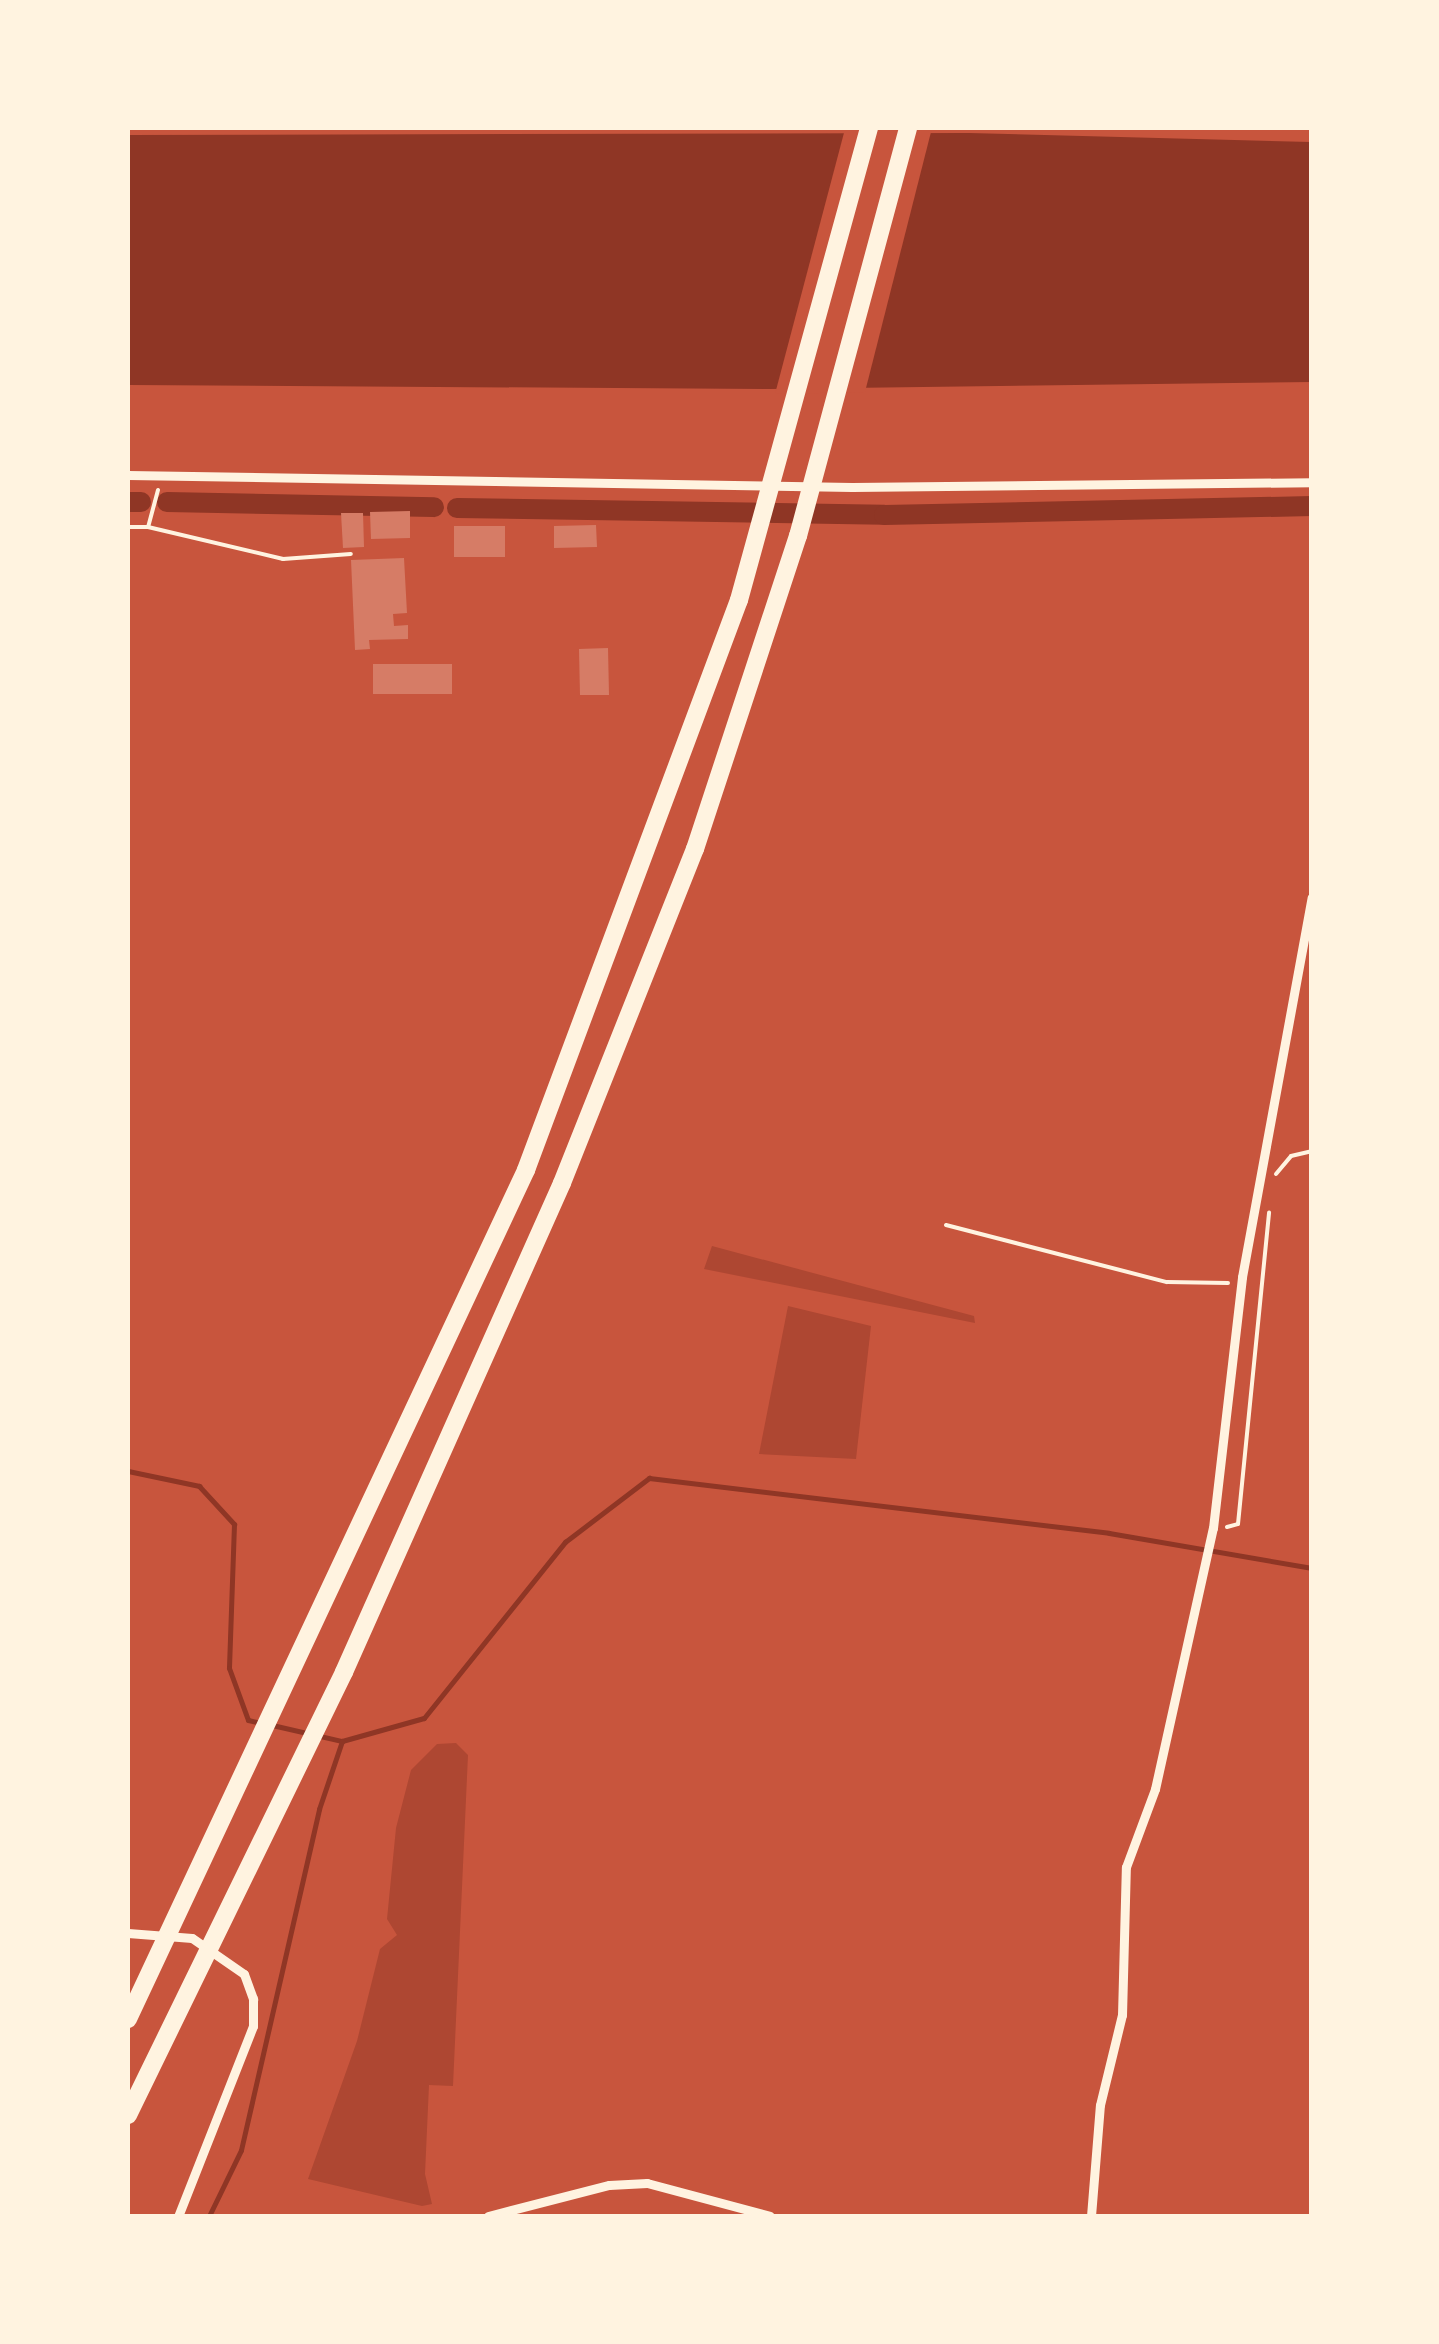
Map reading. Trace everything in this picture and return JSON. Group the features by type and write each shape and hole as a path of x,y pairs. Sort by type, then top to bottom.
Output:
{"highway":[{"path":"128,2019 526,1170 739,600 869,128"},
{"path":"128,2116 344,1672 569,1164 695,849 778,600 908,128"}],"street":[{"path":"128,475 852,487 971,481 1312,482"},
{"path":"1091,2216 1100,2105 1122,2015 1126,1868 1155,1789 1213,1528 1242,1277 1312,897"},
{"path":"128,1933 142,1930 192,1938 244,1974 254,1999 253,2026 178,2216"},
{"path":"488,2216 609,2185 647,2182 770,2216"}],"path":[{"path":"148,527 162,476"},
{"path":"128,526 148,527 284,559 351,554"},
{"path":"1273,1182 1291,1156 1312,1151"},
{"path":"1213,1528 1238,1524 1271,1201"},
{"path":"946,1225 1167,1282 1224,1285 1242,1277"}],"shaded area":[{"path":"969,133 1311,142 1311,382 770,389 128,385 128,135"},
{"path":"712,1246 974,1316 975,1323 704,1269"},
{"path":"788,1306 871,1326 856,1459 759,1454"},
{"path":"456,1743 468,1755 453,2086 429,2085 425,2174 432,2204 422,2206 308,2179 357,2041 380,1949 397,1935 387,1919 396,1828 411,1770 437,1744"}],"pier":[{"path":"932,128 865,392 775,394 845,129"}],"building":[{"path":"410,511 410,538 371,539 370,512"},
{"path":"341,513 363,513 364,547 343,548"},
{"path":"596,525 597,547 554,548 554,526"},
{"path":"454,526 505,526 505,557 454,557"},
{"path":"404,558 407,613 393,614 394,626 408,625 408,639 369,640 370,649 355,650 351,560"},
{"path":"608,648 609,695 580,695 579,649"},
{"path":"373,664 452,664 452,694 373,694"}],"waterway":[{"path":"128,502 141,502"},
{"path":"167,502 434,507"},
{"path":"457,508 884,515 1312,506"},
{"path":"128,1471 199,1486 234,1524 229,1668 248,1720 261,1723"},
{"path":"272,1725 342,1741 424,1718 565,1542 649,1478 1109,1533 1312,1568"},
{"path":"209,2216 241,2150 319,1809 342,1741"}]}
